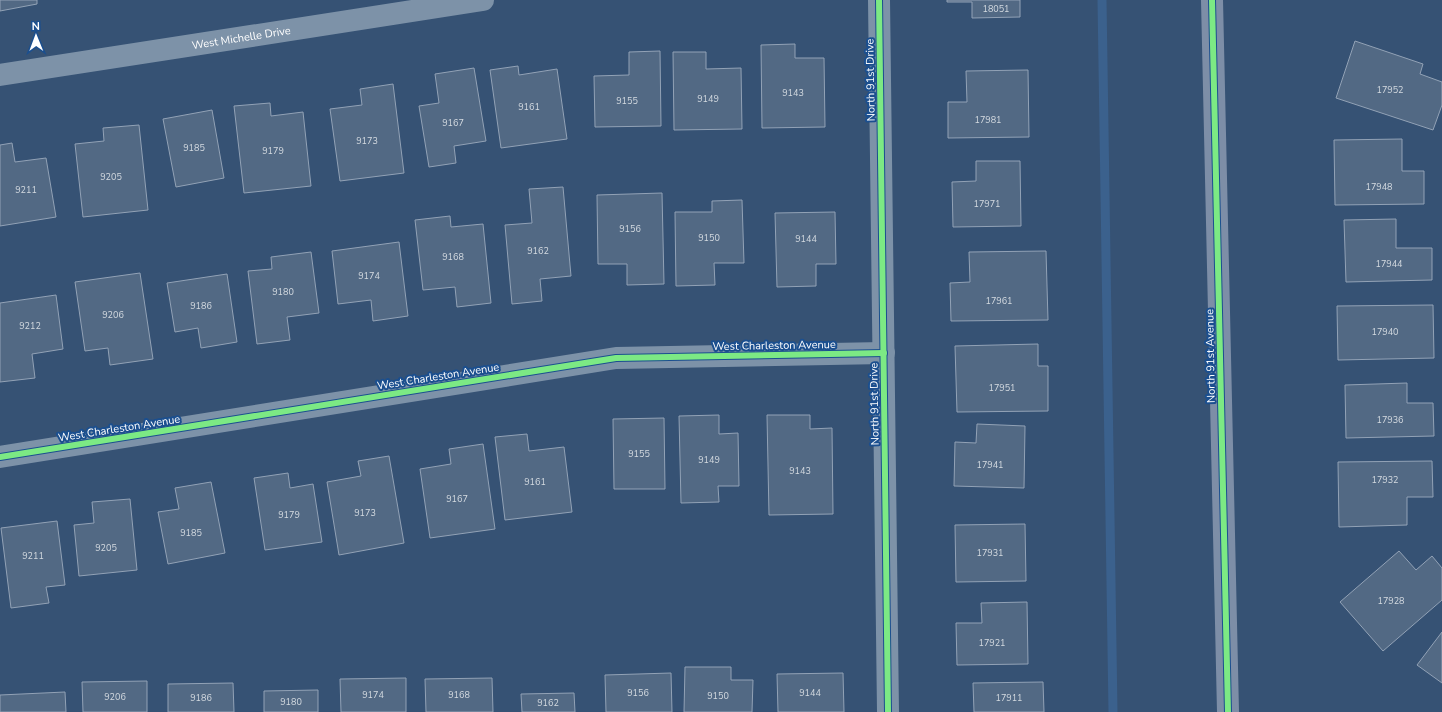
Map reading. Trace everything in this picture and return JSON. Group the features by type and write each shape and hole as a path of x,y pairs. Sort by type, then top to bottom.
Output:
{"main road":[{"name":"North 91st Avenue","path":"1212,0 1228,712"}],"street":[{"name":"West Michelle Drive","path":"0,75 483,0"},
{"name":"North 91st Drive","path":"879,0 888,712"},
{"name":"West Charleston Avenue","path":"0,457 616,358 884,353"}],"building":[{"path":"0,0 37,0 37,4 0,11"},
{"path":"947,0 1020,0 1020,17 972,18 972,2 947,2"},
{"path":"1355,41 1423,64 1420,74 1442,82 1442,105 1433,130 1336,98"},
{"path":"795,44 795,58 824,58 825,127 762,128 761,45"},
{"path":"660,51 661,126 595,127 594,76 629,75 629,52"},
{"path":"673,52 706,52 706,69 741,68 742,129 674,130"},
{"path":"518,66 519,75 557,69 567,139 501,148 490,70"},
{"path":"474,68 486,141 454,146 456,163 429,167 419,106 439,103 435,74"},
{"path":"1028,70 1029,137 948,138 948,102 967,102 966,71"},
{"path":"393,84 404,173 340,181 330,109 362,105 360,89"},
{"path":"270,103 271,116 303,112 311,186 244,193 234,106"},
{"path":"212,110 224,178 176,187 163,119"},
{"path":"139,125 148,210 83,217 75,144 104,141 103,128"},
{"path":"1402,139 1402,171 1424,171 1424,204 1335,205 1334,140"},
{"path":"12,143 15,162 46,158 56,217 0,226 0,145"},
{"path":"976,161 1020,161 1021,226 953,227 952,182 976,181"},
{"path":"563,187 571,276 540,279 542,301 512,304 505,225 532,223 529,189"},
{"path":"662,193 664,284 627,285 627,264 598,264 597,195"},
{"path":"742,200 744,263 714,263 715,285 676,286 675,212 712,212 712,201"},
{"path":"835,212 836,264 816,264 816,286 777,287 775,213"},
{"path":"450,216 451,227 483,224 491,303 457,307 455,287 423,290 415,220"},
{"path":"1396,219 1396,248 1432,248 1432,280 1346,282 1344,220"},
{"path":"399,242 408,316 373,321 371,300 338,304 332,251"},
{"path":"1046,251 1048,320 951,321 950,283 970,282 969,252"},
{"path":"311,252 319,313 287,317 290,340 257,344 248,271 272,269 271,257"},
{"path":"140,273 153,359 110,365 108,348 85,351 75,282"},
{"path":"227,274 237,342 201,348 198,328 175,332 167,283"},
{"path":"56,295 63,349 32,354 35,378 0,382 0,303"},
{"path":"1433,305 1434,358 1338,360 1337,306"},
{"path":"1038,344 1038,366 1048,366 1048,411 957,412 955,346"},
{"path":"1407,383 1407,403 1433,403 1434,436 1346,438 1345,385"},
{"path":"719,415 719,434 738,433 739,486 718,486 719,502 681,503 679,416"},
{"path":"767,415 810,415 810,429 832,428 833,514 769,515"},
{"path":"664,418 665,489 614,489 613,419"},
{"path":"977,424 1025,426 1024,488 954,486 955,442 976,443"},
{"path":"527,434 529,451 564,447 572,512 505,520 495,437"},
{"path":"483,444 495,529 430,538 420,469 451,464 449,449"},
{"path":"389,456 404,543 339,555 327,482 361,476 358,461"},
{"path":"1432,461 1433,497 1407,497 1407,525 1339,527 1338,462"},
{"path":"288,473 290,488 313,484 322,542 265,550 254,478"},
{"path":"211,482 225,553 168,564 158,512 179,509 175,488"},
{"path":"130,499 137,570 79,576 74,525 94,523 92,502"},
{"path":"57,521 65,585 46,587 49,603 11,608 1,528"},
{"path":"1025,524 1026,581 956,582 955,525"},
{"path":"1399,551 1416,570 1432,556 1442,568 1442,600 1383,651 1340,602"},
{"path":"1027,602 1028,664 957,665 956,623 982,623 981,603"},
{"path":"1442,632 1442,683 1417,665"},
{"path":"685,667 731,667 731,680 753,680 752,712 684,712"},
{"path":"671,673 672,712 606,712 605,675"},
{"path":"843,673 844,712 778,712 777,674"},
{"path":"406,678 406,712 341,712 340,679"},
{"path":"492,678 493,712 426,712 425,679"},
{"path":"147,681 147,712 83,712 82,682"},
{"path":"1043,682 1044,712 974,712 973,683"},
{"path":"233,683 234,712 168,712 168,684"},
{"path":"318,690 318,712 264,712 264,691"},
{"path":"65,692 66,712 0,712 0,695"},
{"path":"574,693 575,712 522,712 521,694"}],"waterway":[{"path":"1102,0 1113,712"}],"cycle path":[{"path":"879,0 888,712"},
{"path":"1212,0 1228,712"},
{"path":"0,457 616,358 884,353"}]}
